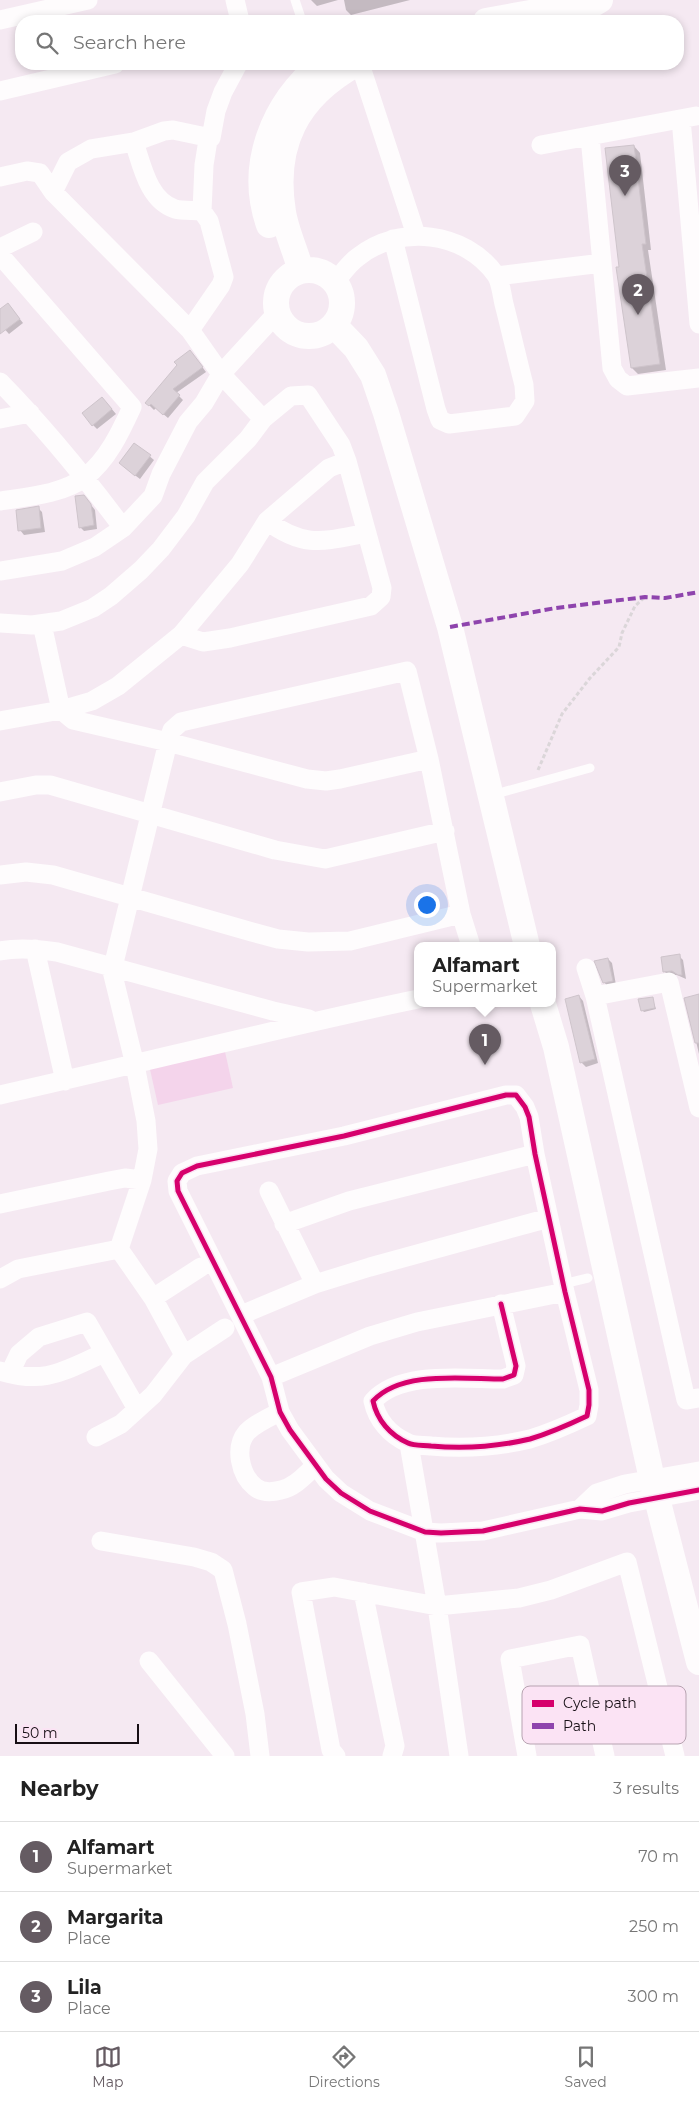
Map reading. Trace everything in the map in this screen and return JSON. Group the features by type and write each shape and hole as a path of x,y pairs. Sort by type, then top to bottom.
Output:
{"street":[{"path":"22,15 88,0"},
{"path":"235,0 239,15"},
{"path":"519,15 547,10 567,0"},
{"path":"574,15 600,0"},
{"path":"0,20 15,17"},
{"path":"0,91 89,70"},
{"path":"190,330 221,286 224,277 209,221 202,211 204,165 208,140 211,138 216,111 235,70"},
{"path":"294,275 266,217 261,178 266,149 274,122 289,96 312,70"},
{"path":"294,275 283,213 280,178 290,129 306,104 319,89 347,70"},
{"path":"362,70 416,235"},
{"path":"541,145 688,117 699,324"},
{"path":"53,192 68,162 80,153 91,149 134,142 164,131 173,130 211,138"},
{"path":"590,137 612,368 618,379 627,386 699,378"},
{"path":"134,142 145,177 155,193 166,204 176,209 202,211"},
{"path":"0,177 27,171 40,173 53,192 190,330 222,374 263,419"},
{"path":"0,248 33,232"},
{"path":"335,282 357,257 385,241 393,239 416,235 447,239 475,254 497,276 524,386 526,401 514,416 449,424 440,420 393,239"},
{"path":"0,255 132,407 105,455 85,478 48,493 0,501"},
{"path":"497,276 602,263"},
{"path":"320,272 335,282 342,299 342,308 334,325 320,335 303,336 288,329 277,313 277,295 294,275 320,272"},
{"path":"0,571 62,561 95,547 123,528 153,496 161,474 188,422 204,403 222,374 277,313"},
{"path":"334,325 356,348 373,375 386,413 450,627 526,942"},
{"path":"0,382 30,413 85,478 123,528"},
{"path":"0,623 42,624 61,621 93,608 111,596 141,570 175,531 205,482 248,439 263,419 291,396 308,395 341,445 347,461 382,588 381,597 371,606 230,638 203,642 181,635"},
{"path":"0,419 30,413"},
{"path":"0,721 61,710 92,701 118,686 181,635 240,564 267,521 329,468 347,461"},
{"path":"267,521 295,537 314,542 367,533"},
{"path":"42,624 61,710 73,720 168,742 307,779 326,781 430,759"},
{"path":"119,1249 142,1180 148,1149 146,1121 135,1065 112,975 112,966 168,742 172,730 181,722 407,671 430,759 461,914 470,942"},
{"path":"0,792 36,785 50,785 275,850 325,860 445,830"},
{"path":"0,875 36,872 130,896 278,939 308,942 350,941 461,914"},
{"path":"35,949 64,1081"},
{"path":"0,951 35,949 57,952 273,1012 314,1020"},
{"path":"586,968 595,996 686,1400 699,1398"},
{"path":"595,996 669,982 699,1108"},
{"path":"0,1095 135,1065 314,1020 414,1000"},
{"path":"545,1007 556,1047 654,1488 699,1662"},
{"path":"501,1304 516,1366 514,1375 503,1379 420,1380 405,1382 381,1392 373,1401 376,1414 383,1425 409,1444 467,1449 530,1439 554,1431 587,1416 590,1405 589,1390 564,1288 535,1154 529,1116 525,1106 516,1095 506,1094 344,1136 197,1166 182,1173 177,1181 178,1192 271,1377 280,1412 302,1448 326,1479 341,1493 370,1512 425,1532 483,1531 580,1509 597,1493 625,1484 654,1488 699,1490"},
{"path":"284,1224 349,1201 535,1154"},
{"path":"0,1204 125,1178 142,1180"},
{"path":"269,1191 315,1284"},
{"path":"241,1316 315,1284 370,1266 549,1218"},
{"path":"0,1279 18,1269 119,1249"},
{"path":"119,1249 153,1298 184,1355"},
{"path":"153,1298 201,1267"},
{"path":"271,1377 392,1329 564,1288"},
{"path":"104,1353 54,1376 39,1378 5,1372 19,1354 39,1337 87,1322 137,1409"},
{"path":"96,1437 121,1424 153,1395 184,1355 225,1328"},
{"path":"280,1412 251,1428 241,1441 240,1454 246,1476 255,1488 270,1492 294,1485 316,1466"},
{"path":"409,1444 437,1606 458,1756"},
{"path":"654,1488 699,1471"},
{"path":"101,1541 194,1557 211,1562 223,1570 237,1624 256,1714 260,1756"},
{"path":"336,1756 331,1750 301,1592 334,1587 437,1606 519,1598 551,1590 627,1562 658,1686"},
{"path":"363,1592 395,1746 392,1756"},
{"path":"522,1727 510,1659 580,1645 589,1686"},
{"path":"149,1661 225,1756"}],"lane":[{"path":"294,0 300,15"},
{"path":"492,796 590,768"},
{"path":"564,1288 588,1278"}],"path":[{"path":"532,784 562,714 590,678 619,647 622,633 635,606 645,597"}],"shaded area":[{"path":"224,1047 233,1088 158,1105 149,1065"}],"building":[{"path":"634,145 646,244 642,244 660,364 631,368 616,267 619,267 605,148"},
{"path":"8,303 20,319 0,334 0,309"},
{"path":"190,350 203,367 173,389 180,395 163,415 151,404 149,406 145,403 177,365 174,362"},
{"path":"102,397 112,409 92,426 82,413"},
{"path":"134,443 151,455 135,476 119,463"},
{"path":"84,495 91,504 94,525 79,528 75,496"},
{"path":"39,506 41,528 18,531 16,510"},
{"path":"680,954 682,975 672,971 663,972 661,957"},
{"path":"608,958 613,981 603,983 594,961"},
{"path":"699,994 699,1043 695,1043 684,998"},
{"path":"579,995 595,1059 580,1063 565,999"},
{"path":"653,997 655,1008 641,1011 638,999"}],"marked path":[{"path":"450,627 556,608 645,597 665,598 699,592"}],"cycle path":[{"path":"501,1304 516,1366 514,1375 503,1379 434,1378 416,1380 400,1384 385,1391 373,1401 375,1408 385,1426 401,1440 413,1445 456,1447 505,1444 545,1434 587,1416 589,1390 565,1292 535,1154 529,1117 525,1107 516,1095 506,1095 344,1136 197,1166 182,1173 177,1181 178,1191 271,1377 280,1412 290,1430 326,1479 341,1493 370,1511 425,1532 483,1531 580,1509 602,1511 629,1503 699,1490"}],"place":[{"name":"Lila","path":"625,196"},
{"name":"Margarita","path":"638,315"},
{"name":"Alfamart","path":"485,1065"}]}
